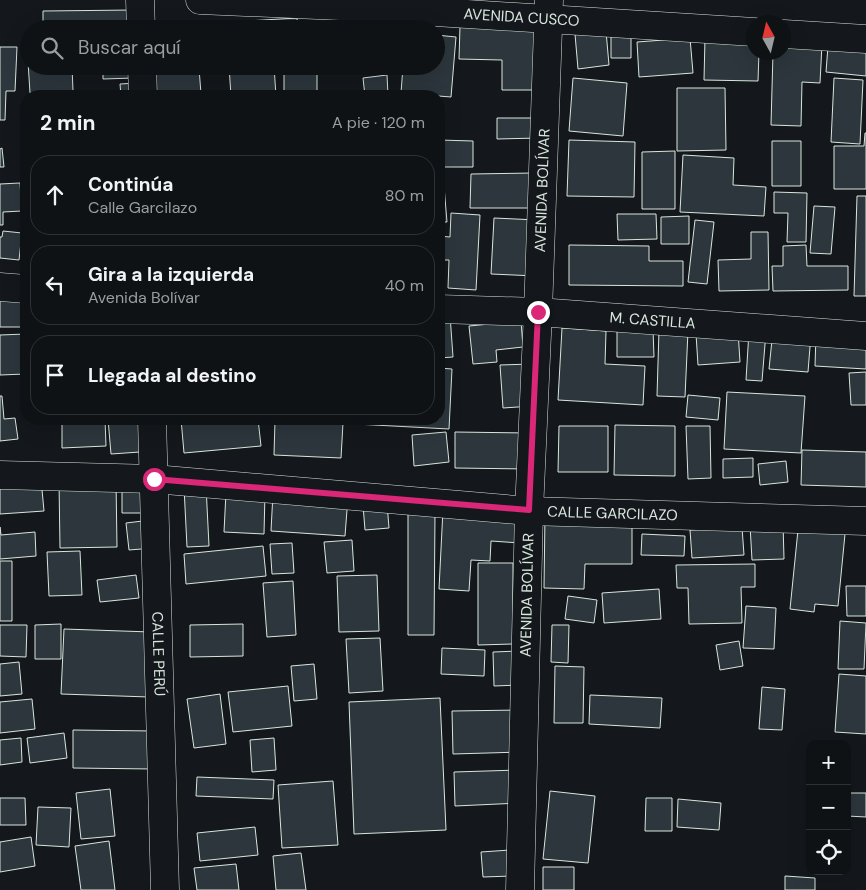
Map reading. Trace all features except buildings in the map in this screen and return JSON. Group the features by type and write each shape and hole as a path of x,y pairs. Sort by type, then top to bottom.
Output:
{"street":[{"path":"140,0 141,20"},
{"name":"AVENIDA CUSCO","path":"200,0 548,10 746,31"},
{"name":"AVENIDA BOLÍVAR","path":"520,890 529,510 548,10"},
{"path":"791,34 866,39"},
{"path":"142,75 142,90"},
{"path":"0,287 20,288"},
{"name":"M. CASTILLA","path":"445,309 538,312 866,336"},
{"name":"CALLE PERÚ","path":"152,425 165,890"},
{"name":"CALLE GARCILAZO","path":"0,475 154,479 529,510 866,521"}],"route":[{"path":"154,479 529,510 538,312"}]}
